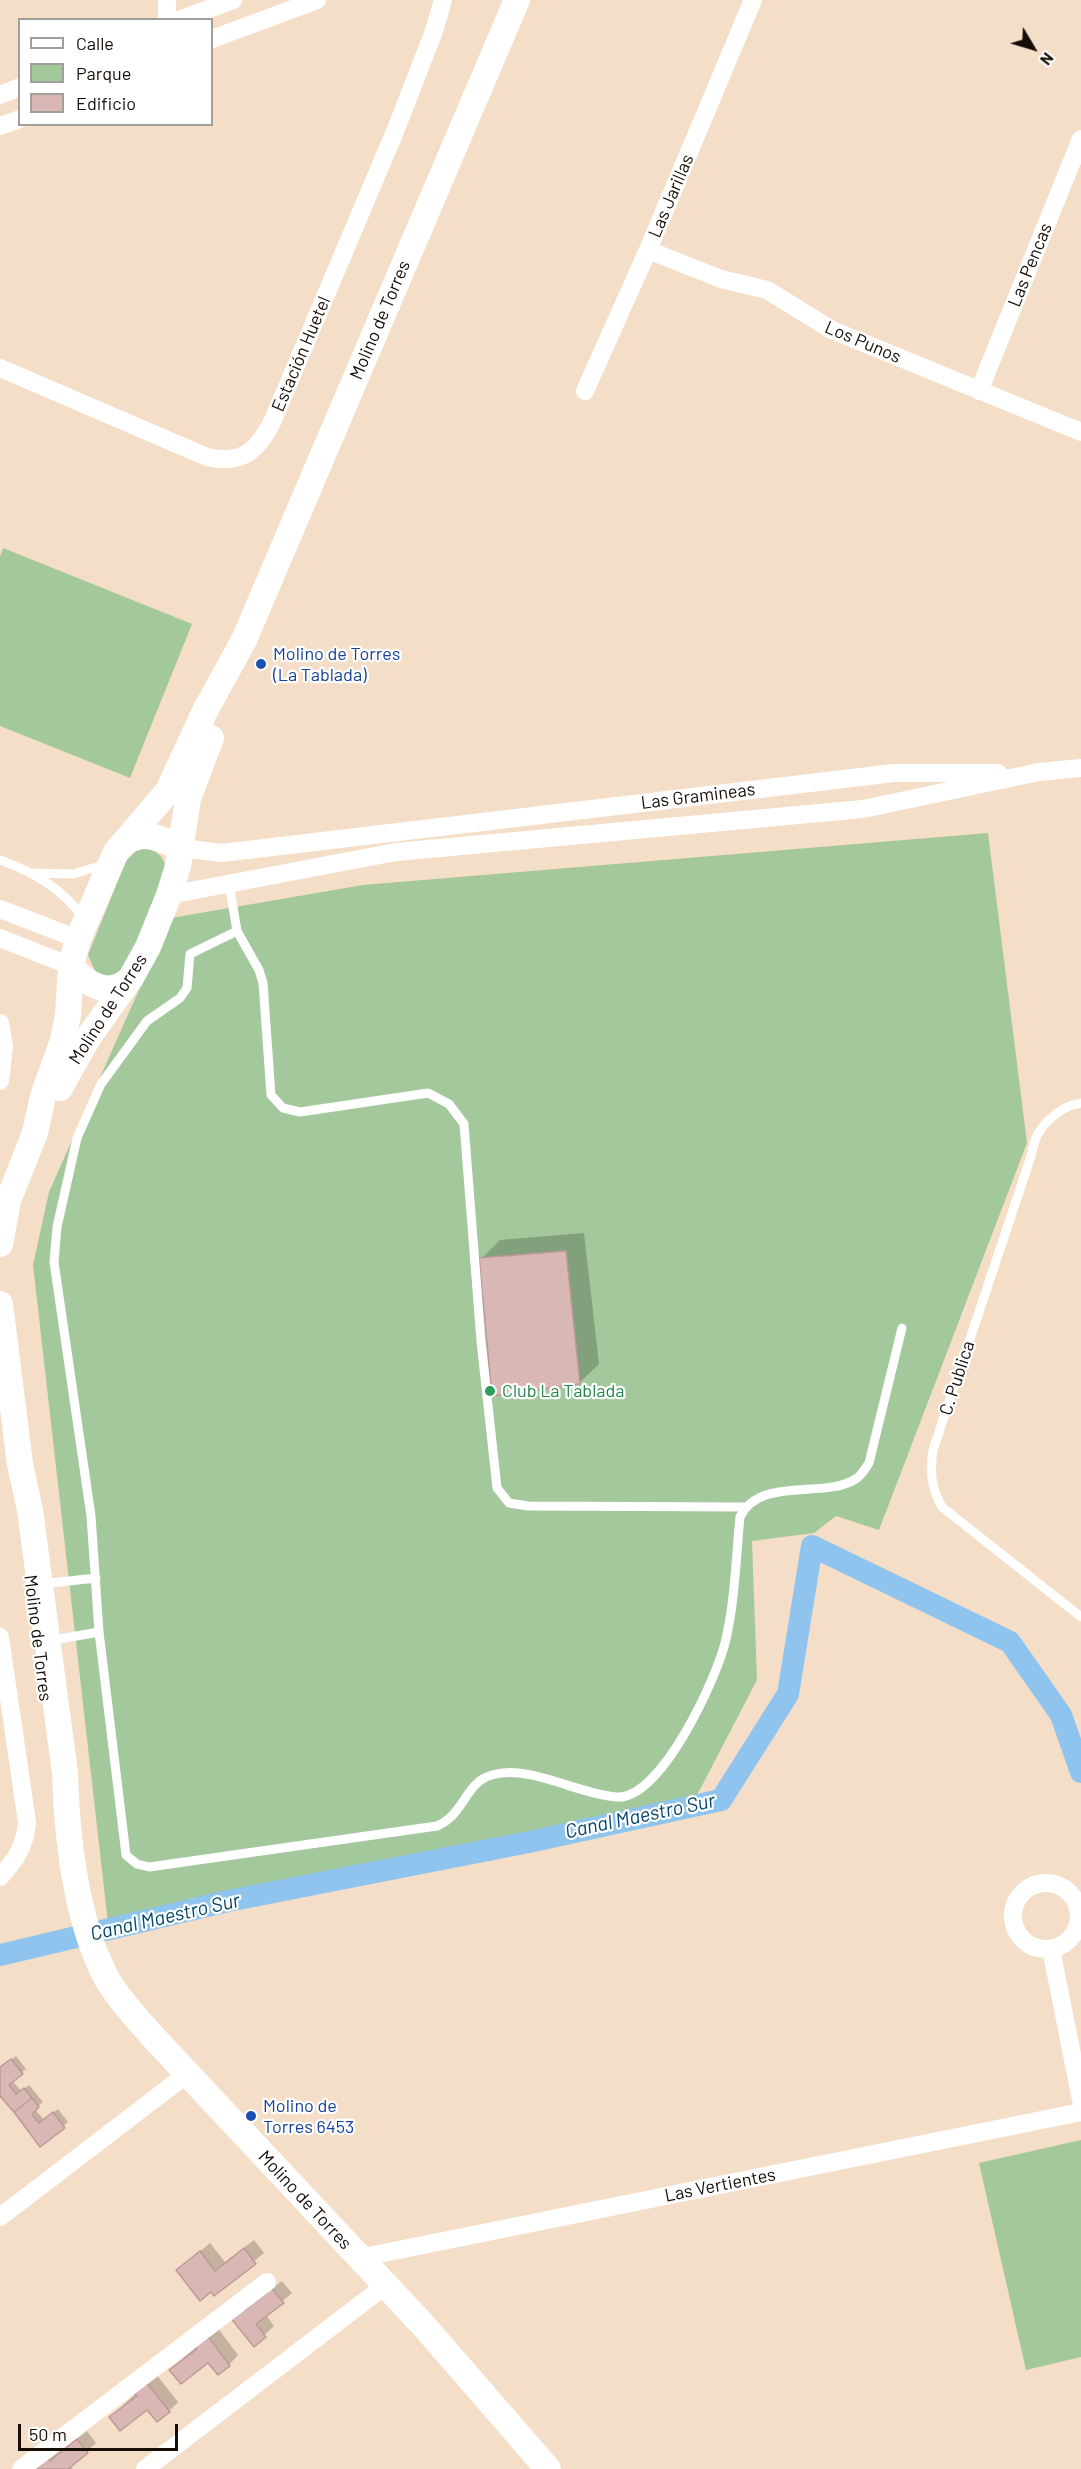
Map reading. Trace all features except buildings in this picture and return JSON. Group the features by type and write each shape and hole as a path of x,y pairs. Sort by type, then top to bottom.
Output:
{"main road":[{"name":"Molino de Torres","path":"35,1133 43,1096 64,1034 70,966 82,930 116,853 168,791 205,711 244,640 517,0"},
{"name":"Molino de Torres","path":"0,1244 11,1193 35,1133 88,1038 132,976 169,895 188,799 221,714 244,640"},
{"path":"116,853 141,835 156,838 180,848"},
{"path":"70,966 86,981 102,989 119,987 132,976"},
{"name":"Molino de Torres","path":"0,1304 20,1464 30,1510 48,1642 65,1773 66,1812"},
{"name":"Molino de Torres","path":"20,1464 21,1511 55,1773 66,1812 82,1905 94,1946 116,1992 187,2074 424,2326 548,2469"}],"street":[{"path":"166,18 167,0"},
{"path":"184,18 233,0"},
{"path":"213,39 317,0"},
{"name":"Estación Huetel","path":"0,368 207,457 230,460 254,448 264,437 282,399 396,129 434,31 443,0"},
{"name":"Las Jarillas","path":"585,391 648,250 753,0"},
{"path":"0,95 18,88"},
{"path":"0,126 18,119"},
{"name":"Las Pencas","path":"979,391 1081,139"},
{"name":"Los Punos","path":"648,250 721,279 767,290 824,326 1081,432"},
{"name":"Las Gramineas","path":"180,848 222,853 894,773 1039,772 1081,768"},
{"name":"Las Gramineas","path":"229,883 396,852 863,809 1039,772"},
{"path":"169,895 229,883"},
{"path":"0,909 82,930"},
{"path":"0,938 70,966"},
{"path":"0,1023 4,1047 0,1081"},
{"path":"0,1637 27,1822 25,1840 15,1861 0,1877"},
{"path":"1051,1949 1081,2100"},
{"path":"0,2217 187,2074"},
{"name":"Las Vertientes","path":"359,2258 1081,2112"},
{"path":"21,2469 267,2282"},
{"path":"145,2469 386,2285"}],"lane":[{"path":"35,873 85,873 116,853"},
{"path":"0,860 35,873 64,896 82,930"},
{"path":"229,883 237,931 259,970 263,983 271,1095 283,1108 300,1112 428,1093 449,1104 464,1124 481,1341 497,1488 508,1503 528,1506 745,1507"},
{"path":"237,931 190,954 187,988 180,998 147,1021 102,1084 77,1138 65,1181 54,1262 91,1516 99,1632 126,1855 137,1864 149,1867 437,1826 451,1820 471,1788 488,1775 508,1771 618,1798 641,1789 663,1766 695,1716 726,1641 740,1517 745,1507 756,1496 839,1484 858,1478 869,1463 902,1328"},
{"name":"C. Publica","path":"1081,1103 1069,1105 1048,1120 1033,1139 1032,1153 933,1450 931,1467 936,1496 947,1512 1081,1617"},
{"path":"40,1585 96,1578"},
{"path":"48,1642 99,1632"}],"green space":[{"path":"3,548 192,624 130,778 0,726 0,556"},
{"name":"Club La Tablada","path":"988,833 1027,1143 879,1530 836,1516 814,1533 752,1541 757,1680 696,1797 426,1860 108,1923 33,1265 49,1192 171,918 363,885"},
{"path":"143,849 159,854 166,869 126,969 108,978 96,973 88,955 126,861 136,851"},
{"path":"1081,2140 1081,2357 1026,2370 979,2163"}],"waterway":[{"name":"Canal Maestro Sur","path":"0,1955 228,1901 529,1842 721,1800 788,1694 812,1546 1010,1642 1061,1715 1081,1772"}],"place":[{"name":"Molino de Torres (La Tablada)","path":"261,664"},
{"name":"Club La Tablada","path":"490,1391"},
{"name":"Molino de Torres 6453","path":"251,2116"}]}
